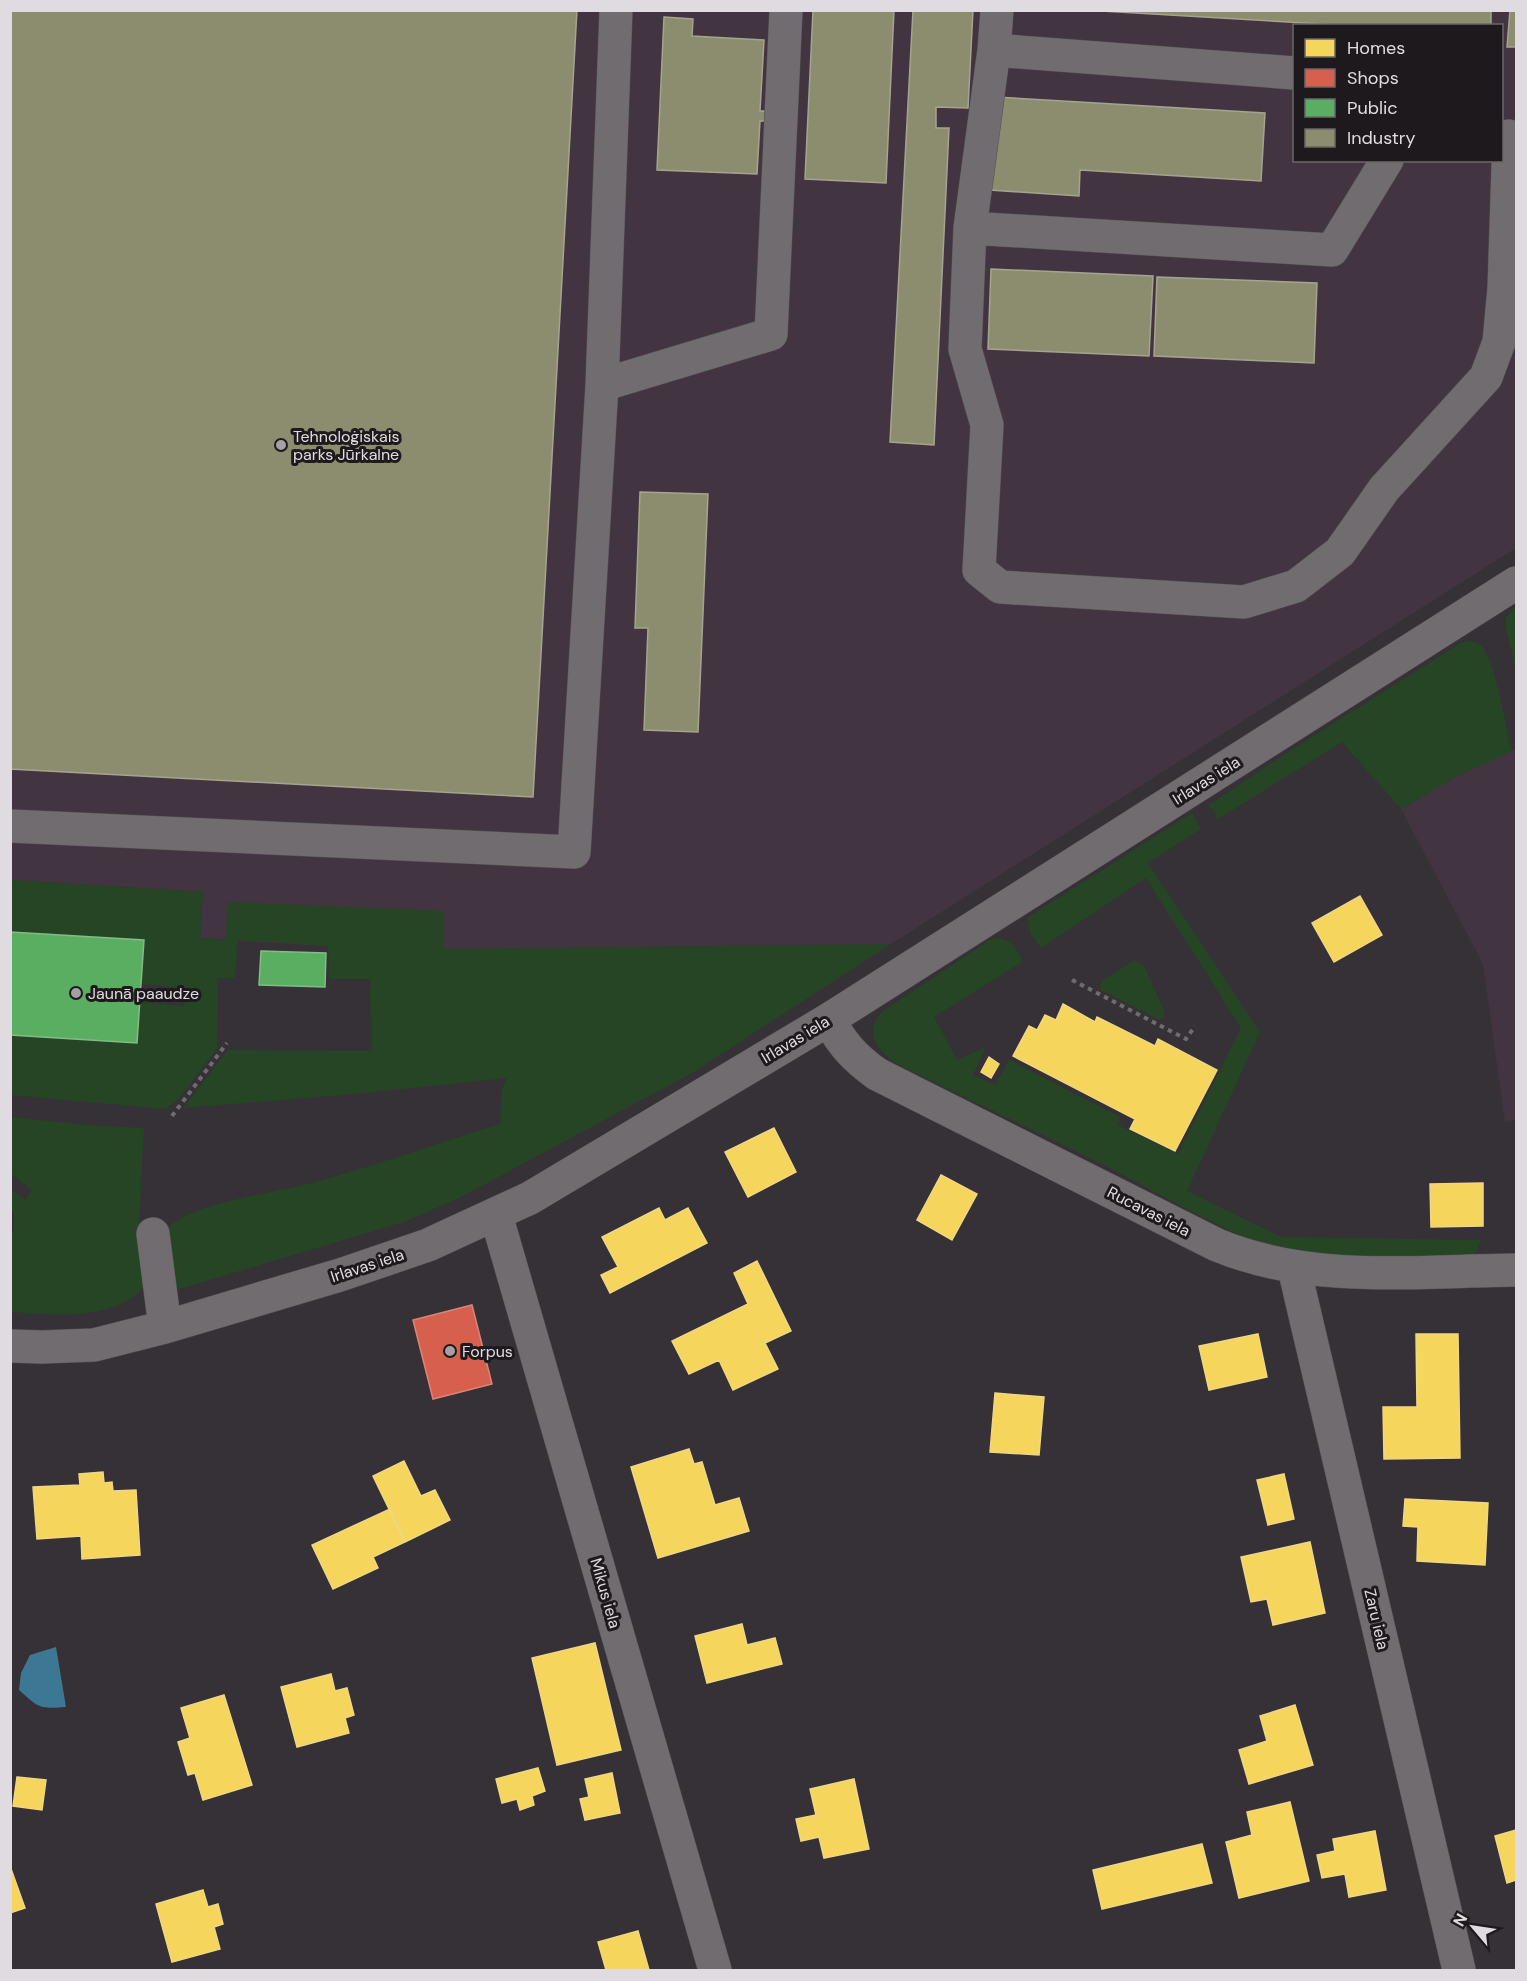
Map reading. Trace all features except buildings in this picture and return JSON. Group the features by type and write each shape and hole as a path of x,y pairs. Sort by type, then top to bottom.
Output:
{"street":[{"path":"10,826 574,852 602,385 616,10"},
{"path":"602,385 771,334 786,10"},
{"path":"997,10 994,50 970,228 965,349 987,424 979,570 1000,587 1244,602 1296,586 1340,552 1384,489 1486,377 1499,342 1504,288 1509,135"},
{"path":"994,50 1293,73"},
{"path":"970,228 1332,250 1386,162"},
{"name":"Irlavas iela","path":"10,1346 94,1345 165,1327 340,1275 428,1245 530,1198 828,1020 1516,583"},
{"name":"Rucavas iela","path":"828,1020 846,1049 877,1074 1217,1245 1257,1260 1294,1268 1363,1272 1516,1270"},
{"name":"Mikus iela","path":"496,1215 716,1971"},
{"path":"153,1234 165,1327"},
{"name":"Zaru iela","path":"1294,1268 1459,1971"}],"path":[{"path":"1072,980 1186,1039 1195,1026"},
{"path":"172,1116 227,1043"}],"shaded area":[{"path":"577,11 1516,11 1516,548 891,944 389,950 200,938 203,892 11,880 10,769 533,797"},
{"path":"1516,749 1516,1120 1505,1122 1483,964 1401,809 1455,777"}],"green space":[{"path":"1516,606 1516,668 1506,630 1506,617"},
{"path":"1468,641 1481,645 1493,669 1512,751 1455,777 1401,809 1342,742 1218,819 1209,805 1285,754 1459,644"},
{"path":"1192,813 1201,829 1148,863 1260,1032 1187,1191 1281,1237 1481,1240 1477,1251 1469,1258 1294,1254 1255,1243 1106,1166 897,1064 875,1041 874,1027 883,1011 990,940 1002,939 1011,943 1023,961 934,1017 957,1060 986,1047 973,1075 995,1085 1009,1060 1120,1117 1118,1125 1178,1154 1241,1028 1146,878 1041,948 1031,935 1027,918"},
{"path":"10,880 203,892 200,938 226,940 228,902 444,911 443,949 891,944 692,1073 459,1198 404,1222 176,1290 164,1231 177,1221 214,1205 338,1175 500,1124 502,1089 507,1078 365,1093 183,1108 228,1050 371,1051 370,979 329,979 328,946 238,940 235,978 218,978 217,1049 178,1100 165,1109 11,1095 11,1034 137,1043 140,1002 184,1006 185,988 141,984 144,940 11,932"},
{"path":"1133,961 1144,966 1164,1010 1164,1017 1159,1020 1099,989 1102,981"},
{"path":"11,1117 144,1128 138,1247 143,1251 145,1285 133,1297 101,1311 82,1314 11,1312 10,1232 14,1231 14,1213 11,1212 11,1190 25,1200 32,1190 11,1174"}],"water":[{"path":"56,1647 66,1707 50,1708 36,1704 19,1690 21,1673 30,1655"}],"place":[{"name":"Tehnoloģiskais parks Jūrkalne","path":"281,445"},
{"name":"Jaunā paaudze","path":"76,993"},
{"name":"Forpus","path":"450,1351"}]}
